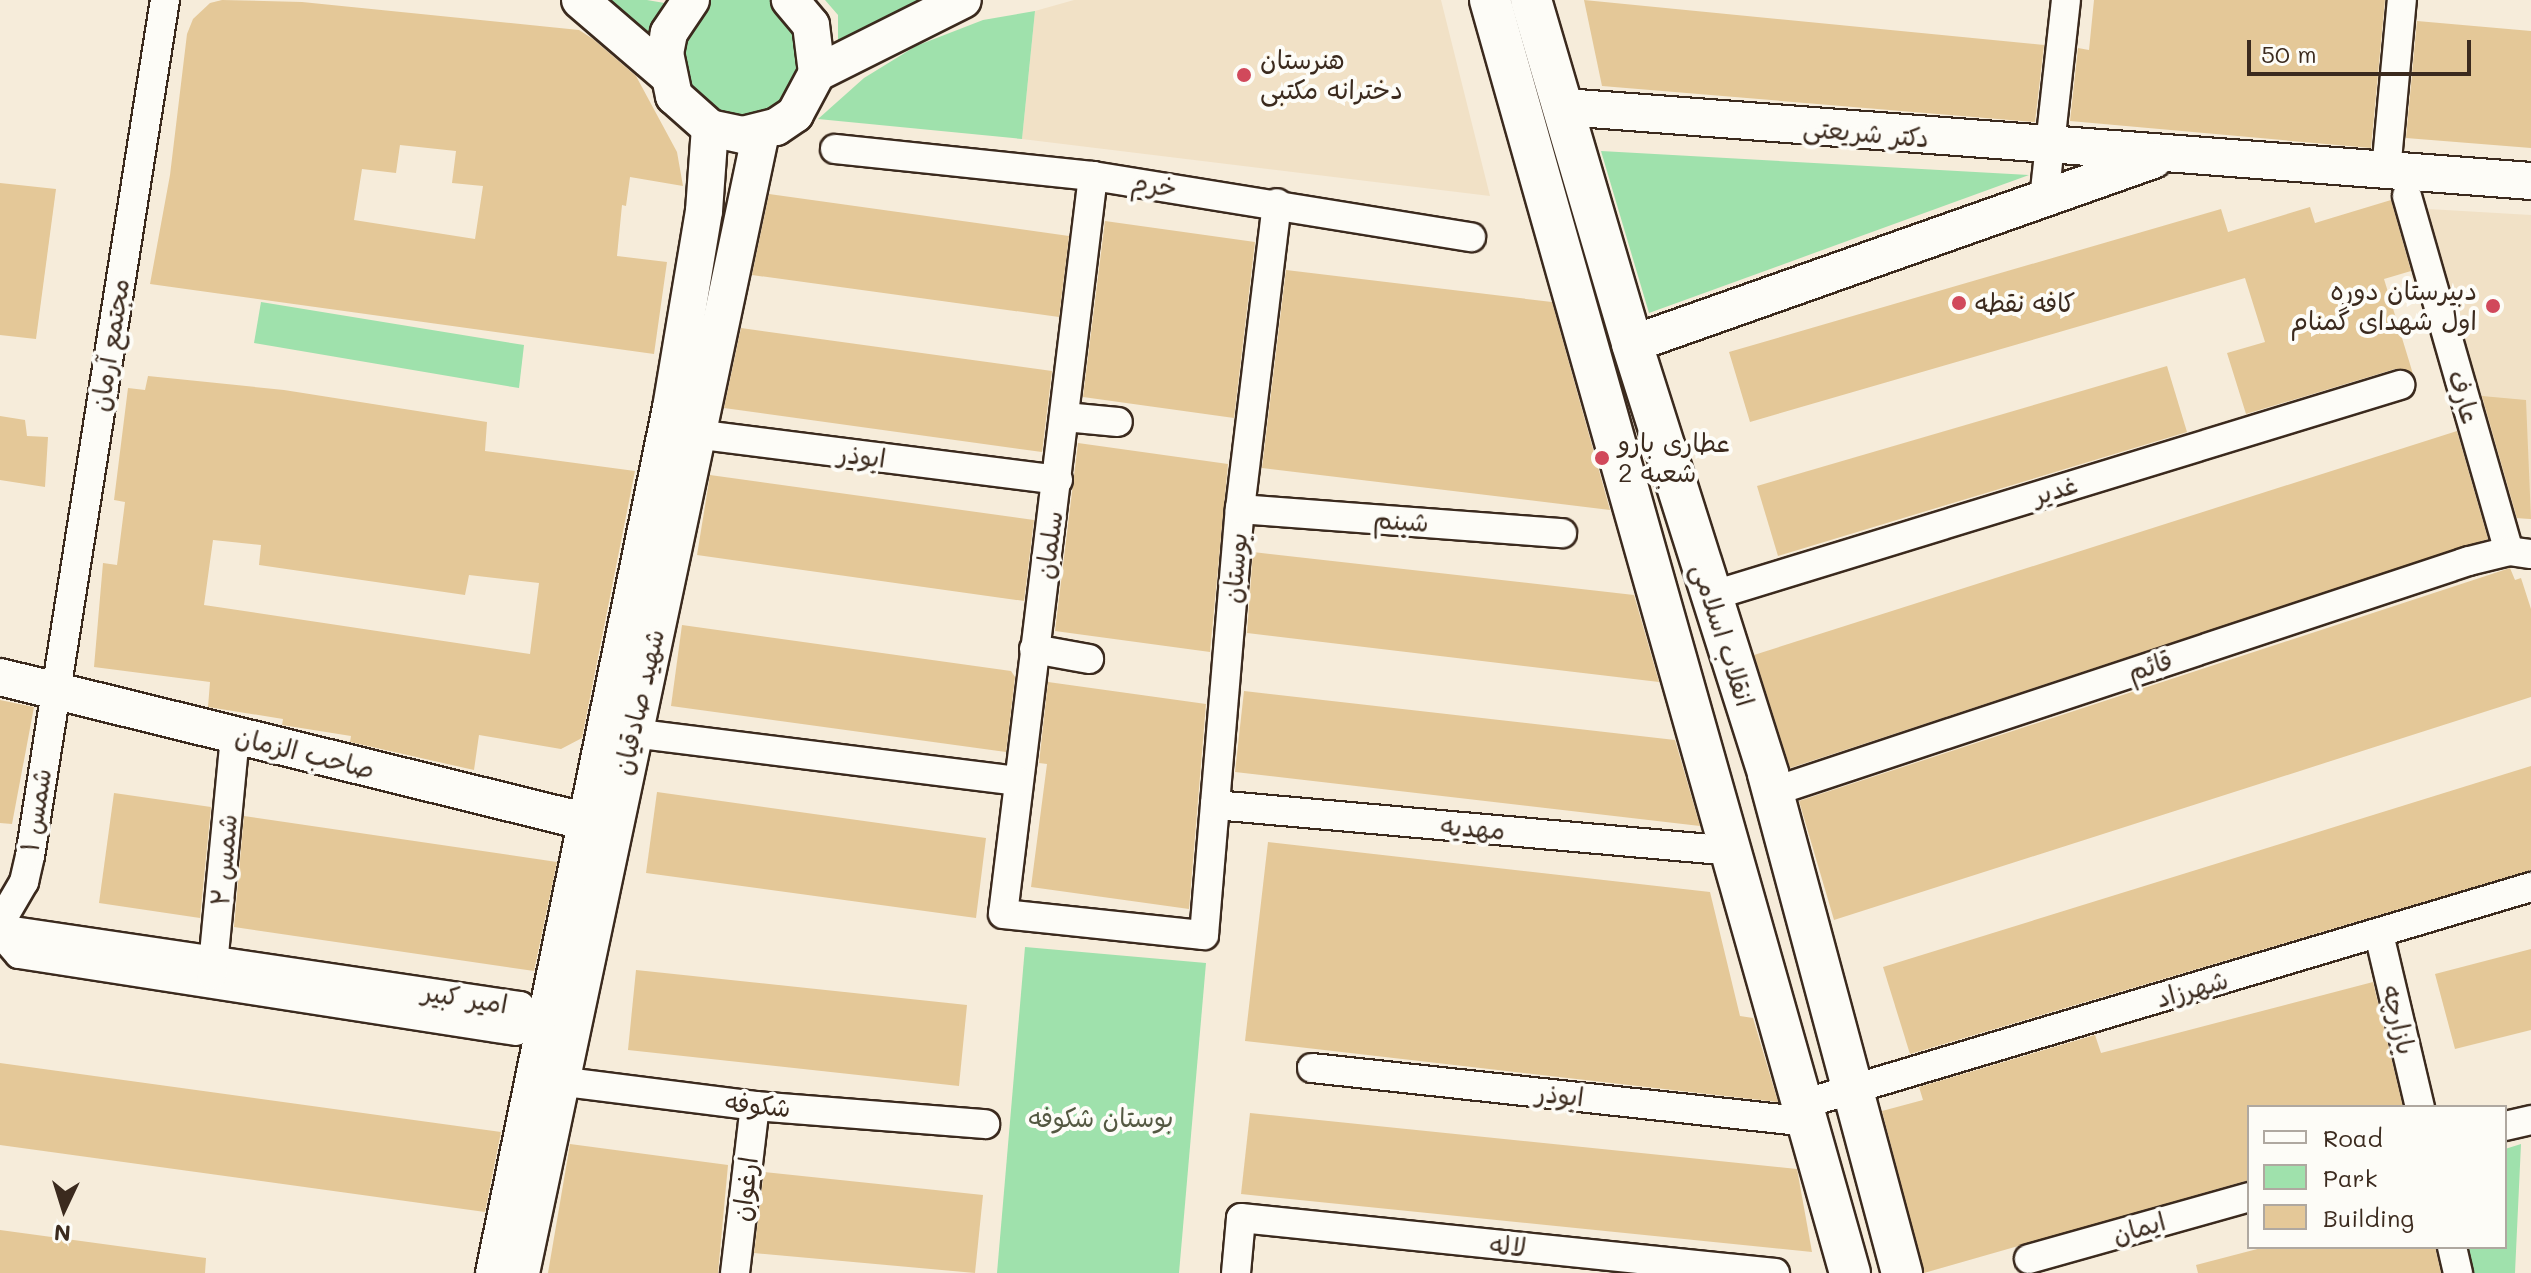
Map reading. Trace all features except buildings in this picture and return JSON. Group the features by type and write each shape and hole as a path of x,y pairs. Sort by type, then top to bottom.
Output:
{"main road":[{"name":"انقلاب اسلامی","path":"1490,0 1850,1273"},
{"name":"انقلاب اسلامی","path":"1531,0 1565,107 1632,344 1772,792 1902,1273"}],"street":[{"name":"مجتمع آرمان","path":"54,691 165,0"},
{"path":"580,0 666,74 682,105 710,128 743,135 761,132 795,114 817,73 963,0"},
{"path":"666,74 669,33 691,0"},
{"path":"790,0 811,25 817,73"},
{"path":"2044,199 2066,0"},
{"name":"عارف","path":"2402,0 2396,184 2520,552"},
{"name":"دکتر شریعتی","path":"1565,107 2166,155 2396,184 2531,181"},
{"name":"شهید صادقیان","path":"682,432 710,128"},
{"name":"شهید صادقیان","path":"521,1273 547,1080 597,825 682,432 761,132"},
{"name":"خرم","path":"835,149 1093,176 1277,203 1471,237"},
{"name":"دکتر شریعتی","path":"1632,344 2166,155"},
{"name":"سلمان","path":"1093,176 1003,914 1204,935"},
{"name":"بوستان","path":"1204,935 1240,509 1277,203"},
{"name":"غدیر","path":"1711,596 2400,385"},
{"path":"1065,417 1118,422"},
{"name":"ابوذر","path":"682,432 1058,480"},
{"name":"شبنم","path":"1240,509 1562,533"},
{"name":"قائم","path":"1772,792 2520,552"},
{"path":"1034,649 1089,659"},
{"name":"صاحب الزمان","path":"0,677 597,825"},
{"name":"شمس ۱","path":"0,928 20,892 30,856 54,691"},
{"path":"618,732 1017,781"},
{"name":"شمس ۲","path":"213,971 235,736"},
{"name":"مهدیه","path":"1215,805 1732,851"},
{"name":"شهرزاد","path":"1805,1113 1852,1089 2531,887"},
{"name":"امیر کبیر","path":"0,928 213,971 516,1031 524,1019 520,1006 213,971"},
{"name":"بازارچه","path":"2379,934 2420,1105"},
{"name":"ابوذر","path":"1312,1068 1805,1113"},
{"name":"شهید صادقیان","path":"494,1273 547,1080"},
{"name":"شکوفه","path":"547,1080 755,1106 985,1124"},
{"name":"ارغوان","path":"735,1273 755,1106"},
{"path":"2507,1126 2531,1120"},
{"name":"ایمان","path":"2029,1259 2247,1198"},
{"name":"لاله","path":"1236,1273 1241,1218 1775,1273"},
{"path":"2452,1249 2458,1273"}],"shaded area":[{"name":"هنرستان دخترانه مکتبی","path":"1074,0 1441,0 1490,196 1022,139 1035,11"},
{"name":"دبیرستان دوره اول شهدای گمنام","path":"2428,209 2531,215 2531,519 2513,518"}],"green space":[{"path":"596,0 647,0 676,5 654,43"},
{"path":"711,0 770,0 804,37 795,99 758,123 695,108 676,45 698,8"},
{"path":"825,0 924,0 838,46 838,15"},
{"path":"1035,11 1022,139 818,119 864,78 916,46 983,20"},
{"path":"1601,151 2029,175 1649,313"},
{"path":"261,302 524,345 519,388 254,343"},
{"name":"بوستان شکوفه","path":"1025,947 1206,963 1179,1273 997,1273"},
{"path":"2521,1144 2515,1273 2472,1273 2466,1249 2507,1249 2507,1148"}],"place":[{"name":"هنرستان دخترانه مکتبی","path":"1244,75"},
{"name":"کافه نقطه","path":"1959,303"},
{"name":"دبیرستان دوره اول شهدای گمنام","path":"2493,306"},
{"name":"عطاری بارو شعبه 2","path":"1602,458"}]}
